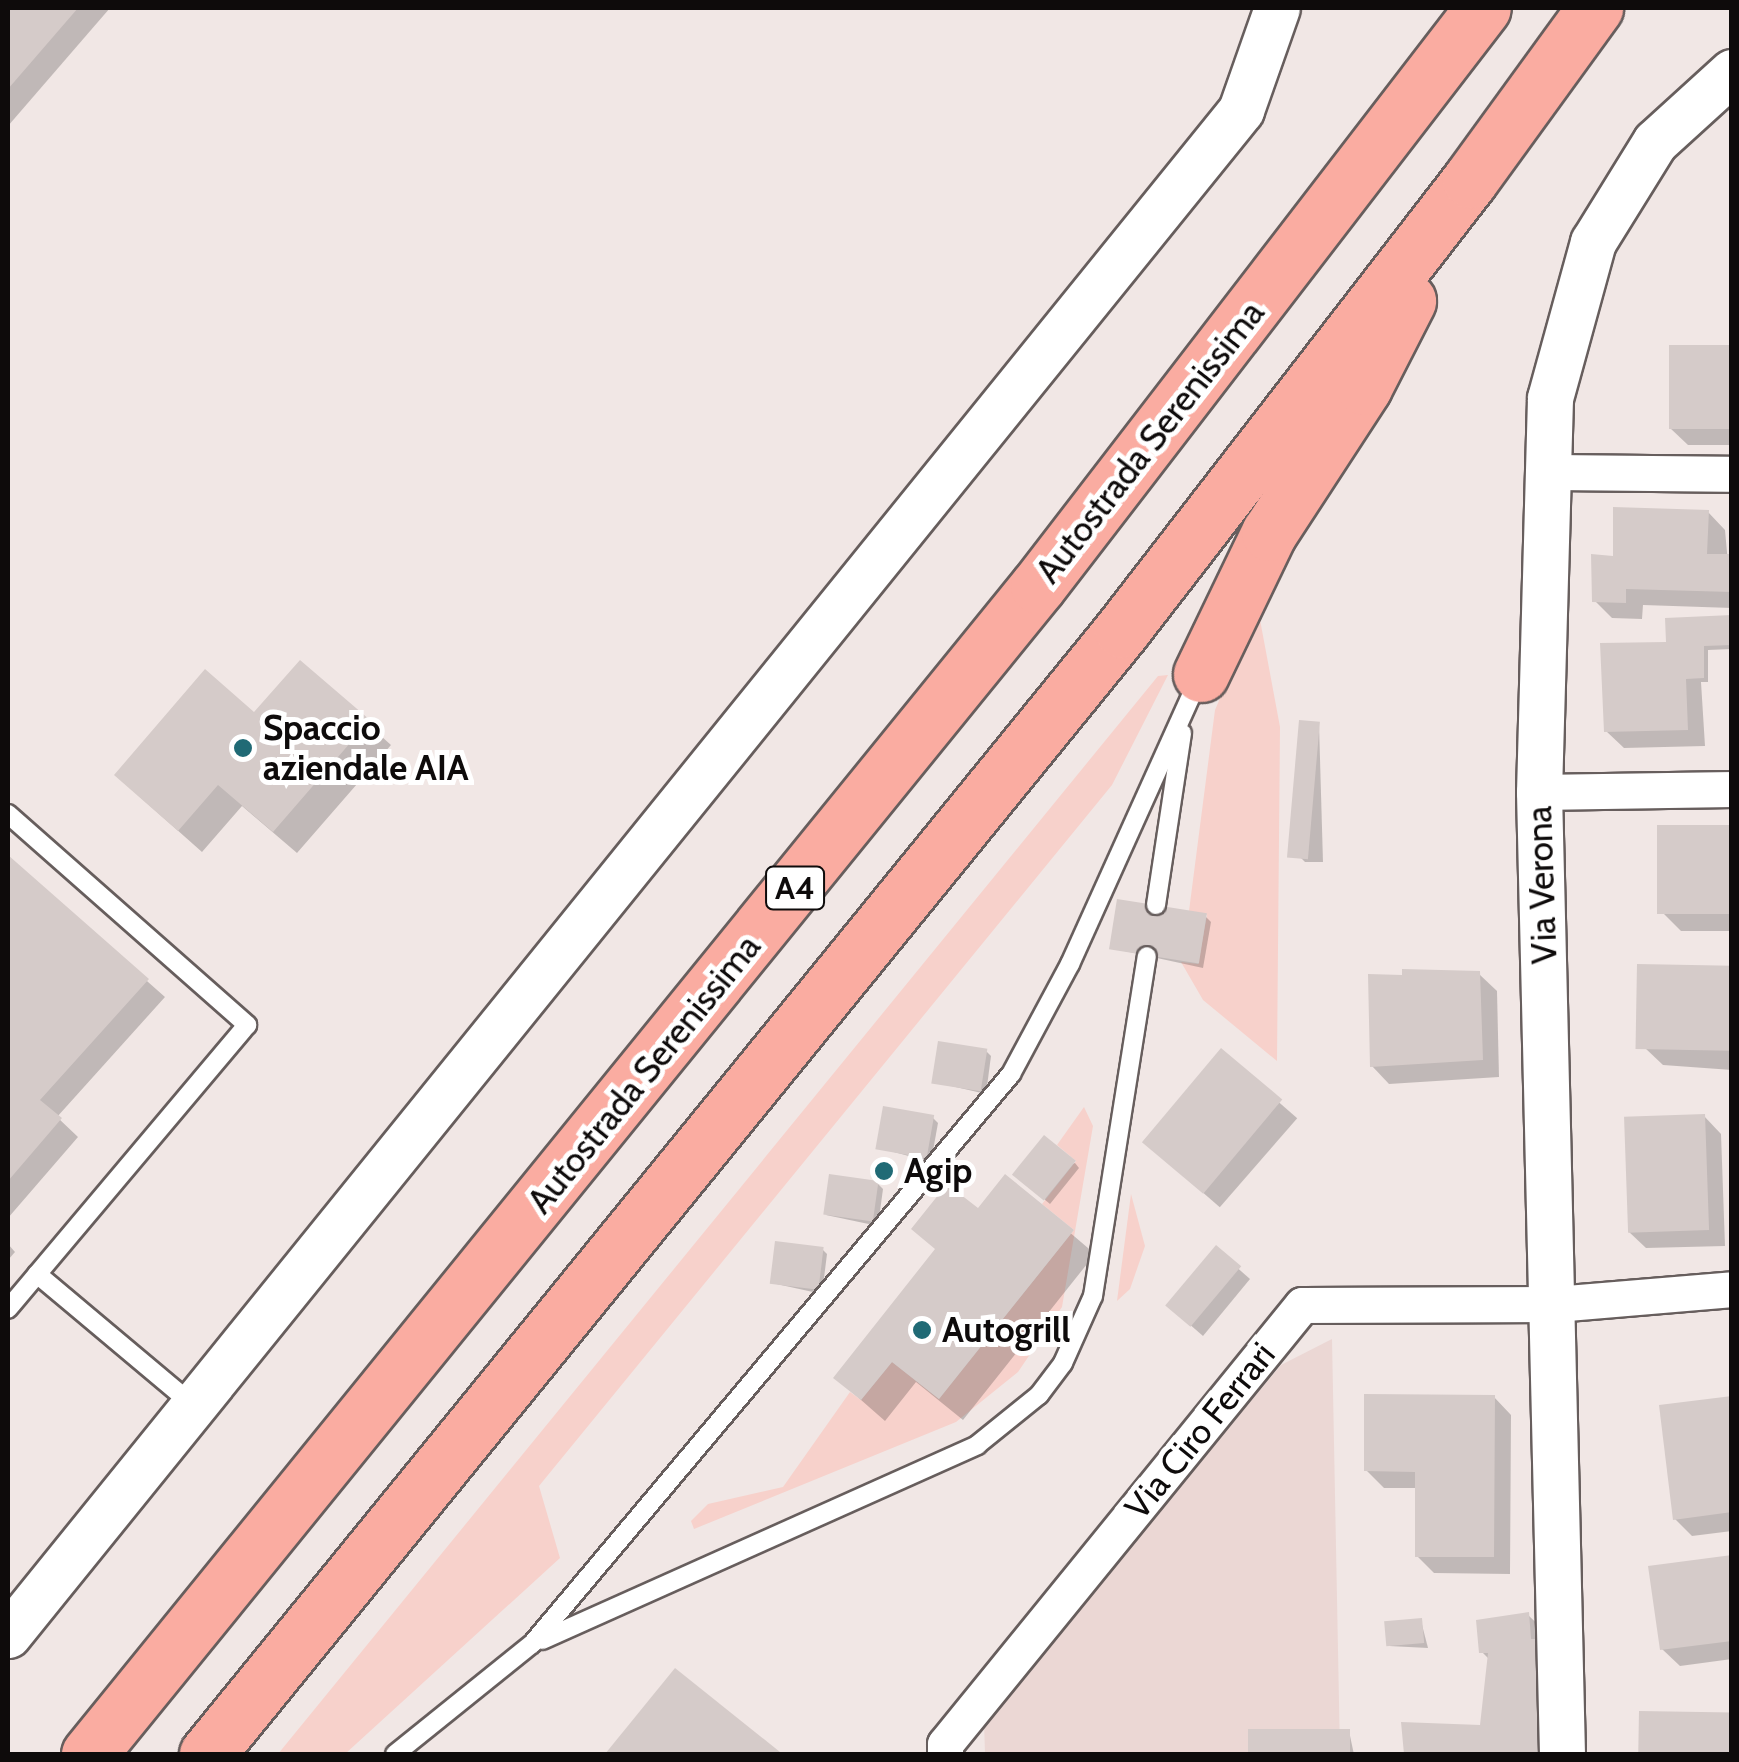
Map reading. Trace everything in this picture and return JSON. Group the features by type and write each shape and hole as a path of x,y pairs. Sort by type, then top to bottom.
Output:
{"highway":[{"name":"Autostrada Serenissima","path":"89,1754 1038,586 1483,8"},
{"name":"A4","path":"207,1754 1122,630 1470,180 1595,8"},
{"path":"1193,691 1269,534 1364,387 1470,180"}],"street":[{"path":"8,1635 1241,110 1278,8"},
{"name":"Via Verona","path":"1562,1754 1555,1304 1539,792 1550,398 1593,242 1656,142 1728,78"},
{"path":"1547,472 1732,474"},
{"path":"1539,792 1732,789"},
{"path":"1555,1304 1732,1289"},
{"name":"Via Ciro Ferrari","path":"945,1754 945,1744 1302,1305 1555,1304"}],"lane":[{"path":"1156,905 1193,691"},
{"path":"395,1754 532,1644 1012,1074 1070,964 1193,691"},
{"path":"8,814 247,1025 8,1308"},
{"path":"532,1644 977,1445 1039,1395 1063,1363 1092,1296 1147,956"},
{"path":"37,1274 194,1405"}],"shaded area":[{"path":"1258,609 1280,727 1277,1061 1203,1000 1181,962 1198,964 1207,915 1189,911 1215,710"},
{"path":"1168,675 1112,785 539,1486 560,1558 345,1754 278,1754 1158,676"},
{"path":"1084,1107 1093,1126 1062,1307 1018,1372 956,1422 694,1529 691,1521 708,1504 783,1487 850,1392 861,1400 892,1362 939,1399 1074,1230 1042,1204 1076,1161 1057,1145"},
{"path":"1131,1194 1145,1246 1130,1289 1117,1301"},
{"path":"1332,1339 1340,1754 985,1754 984,1722 1281,1365"}],"building":[{"path":"8,8 78,8 8,89"},
{"path":"1669,345 1732,345 1732,429 1669,429"},
{"path":"1613,507 1709,510 1707,554 1732,554 1732,592 1626,589 1626,603 1592,602 1591,554 1613,556"},
{"path":"1732,615 1732,645 1704,646 1704,678 1686,679 1688,730 1604,732 1600,643 1666,642 1665,618"},
{"path":"300,660 370,720 273,832 218,785 178,831 114,775 205,669 254,712"},
{"path":"1299,720 1320,722 1308,859 1287,857"},
{"path":"1657,825 1732,825 1732,914 1657,914"},
{"path":"8,855 149,979 40,1100 62,1118 8,1181"},
{"path":"1117,899 1207,913 1199,964 1109,949"},
{"path":"1637,964 1732,966 1731,1051 1636,1049"},
{"path":"1402,969 1480,971 1483,1060 1370,1067 1368,974 1402,975"},
{"path":"938,1041 987,1049 981,1091 931,1083"},
{"path":"1221,1048 1282,1099 1203,1194 1142,1142"},
{"path":"883,1106 934,1115 927,1158 875,1149"},
{"path":"1705,1114 1709,1230 1628,1233 1624,1117"},
{"path":"1044,1135 1076,1161 1044,1200 1012,1175"},
{"path":"829,1174 879,1181 873,1222 823,1215"},
{"path":"1005,1174 1074,1230 939,1399 892,1362 861,1400 833,1378 935,1249 911,1229 947,1184 978,1208"},
{"path":"775,1241 824,1247 818,1290 770,1284"},
{"path":"1216,1245 1241,1266 1190,1327 1165,1306"},
{"path":"1364,1394 1495,1395 1494,1557 1415,1557 1415,1472 1364,1471"},
{"path":"1732,1396 1732,1512 1673,1520 1659,1405"},
{"path":"1732,1555 1732,1641 1660,1650 1648,1566"},
{"path":"1529,1612 1531,1639 1537,1639 1538,1754 1404,1754 1401,1722 1480,1725 1488,1653 1479,1653 1476,1620"},
{"path":"1422,1618 1424,1643 1386,1646 1384,1621"},
{"path":"675,1668 780,1752 605,1754"},
{"path":"1639,1711 1732,1713 1731,1754 1638,1754"},
{"path":"1248,1729 1350,1729 1350,1754 1248,1754"}],"place":[{"name":"Spaccio aziendale AIA","path":"243,748"},
{"name":"Agip","path":"884,1171"},
{"name":"Autogrill","path":"922,1330"}]}
